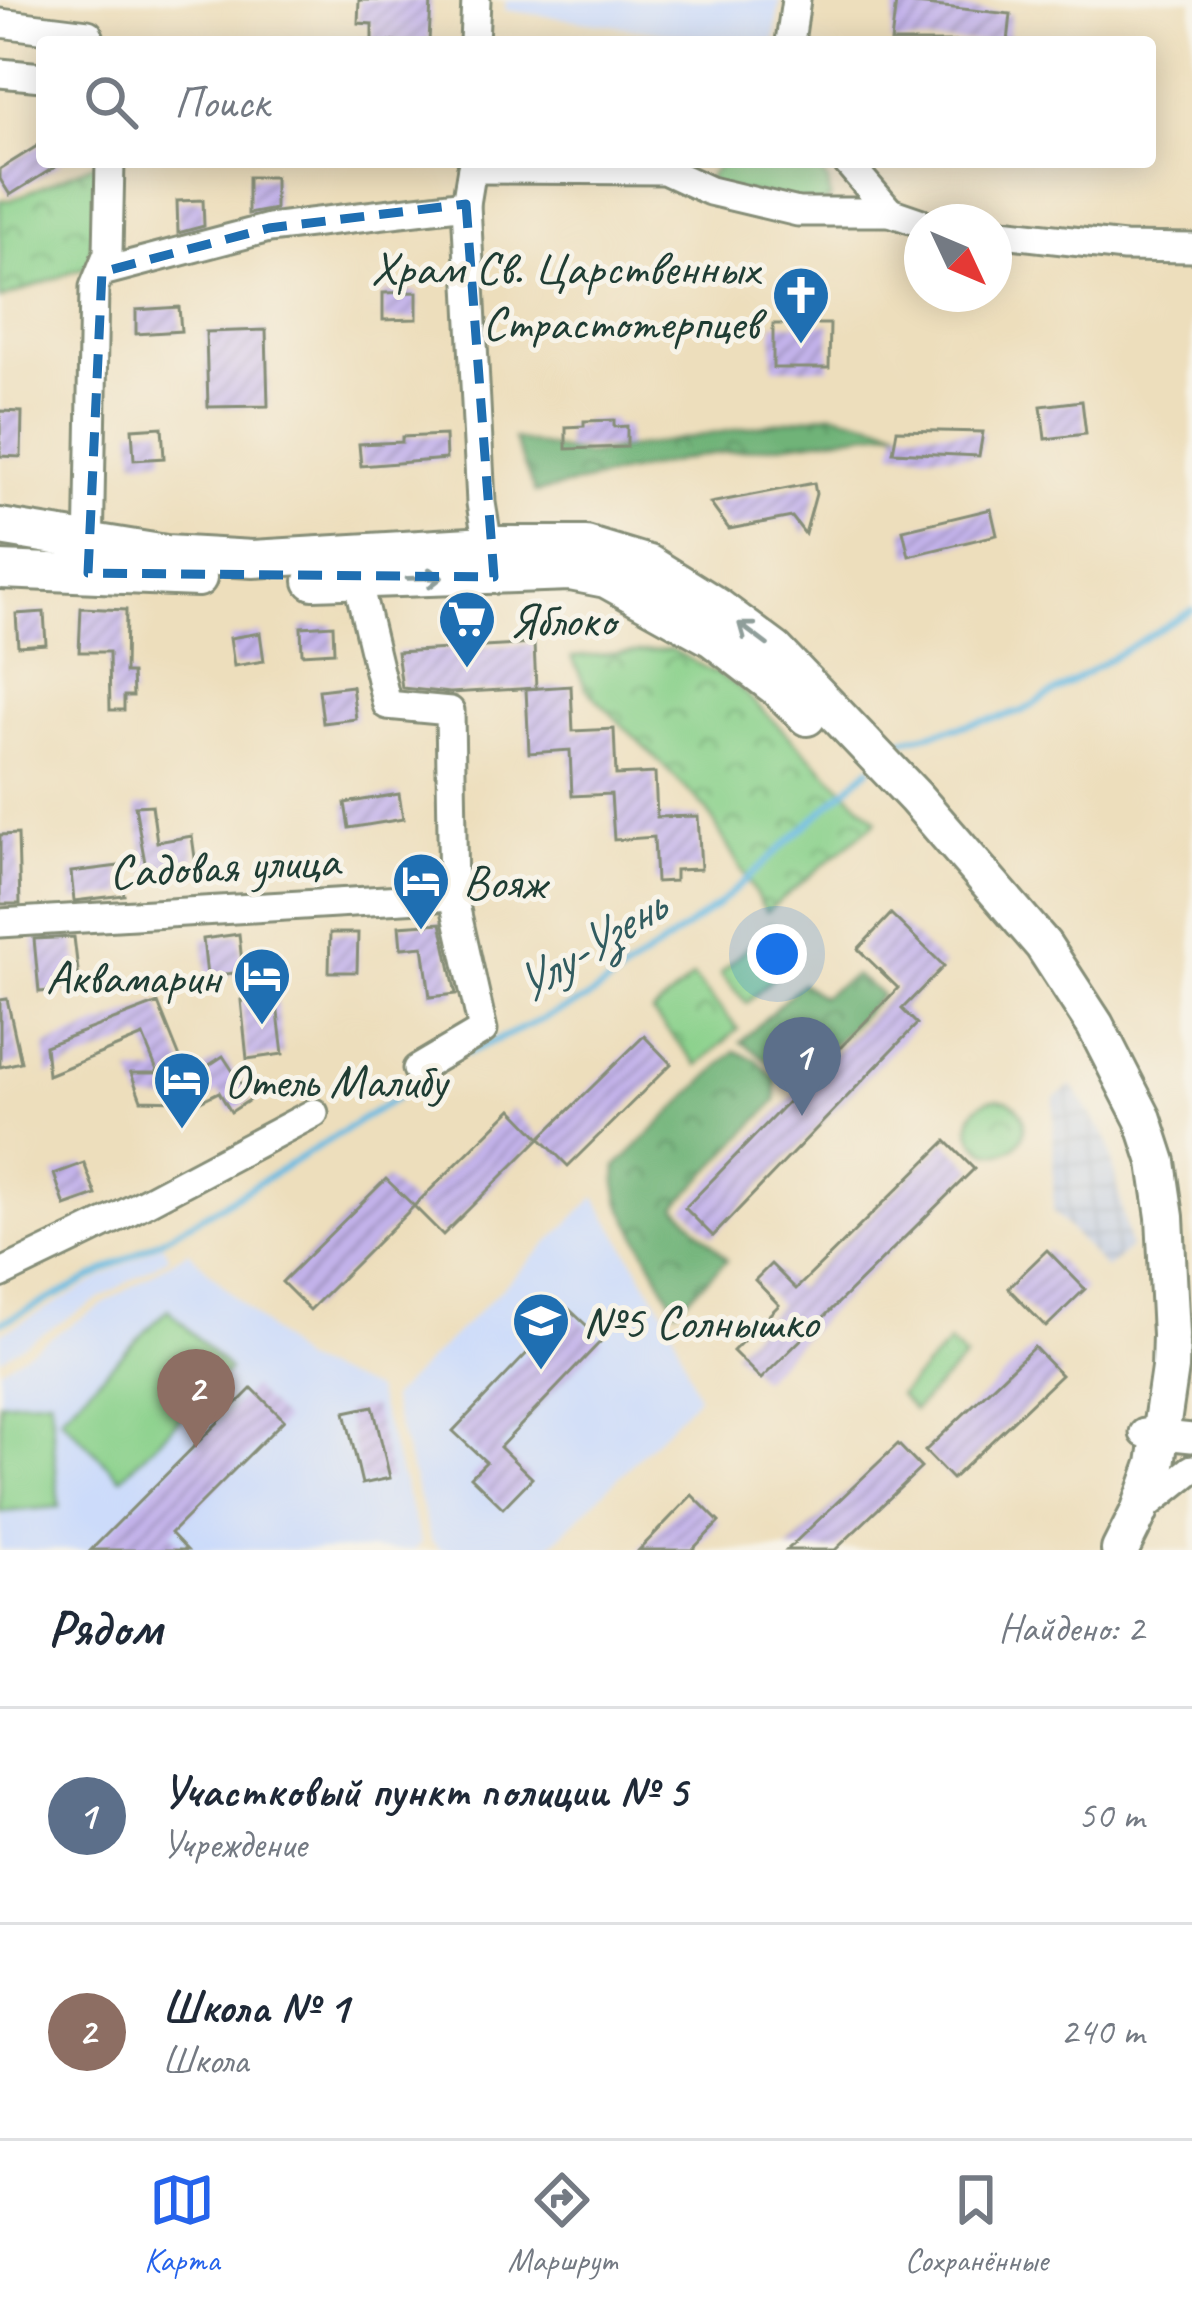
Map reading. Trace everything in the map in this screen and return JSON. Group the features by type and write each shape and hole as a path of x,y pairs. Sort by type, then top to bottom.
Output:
{"highway":[{"path":"0,527 89,558 304,581 357,579 586,544 650,564 775,650 985,909 1076,1029 1140,1128 1154,1198 1160,1294 1157,1364 1171,1449"},
{"path":"0,570 64,574 89,558 166,554 490,561"},
{"path":"892,789 929,812 1043,945 1095,1024 1143,1119 1157,1162 1172,1335 1171,1449 1126,1526 1101,1550"}],"street":[{"path":"474,36 476,0"},
{"path":"791,36 796,0"},
{"path":"0,23 81,36"},
{"path":"0,73 36,76"},
{"path":"89,558 98,280 108,253 110,168"},
{"path":"472,168 466,204 481,503 490,561"},
{"path":"675,168 710,191 798,212 890,212 904,217"},
{"path":"852,168 890,212"},
{"path":"98,280 268,228 466,204"},
{"path":"1012,234 1124,248 1192,248"},
{"path":"357,579 388,705 450,711 453,896 483,1030 417,1069"},
{"name":"Садовая улица","path":"0,923 453,896"},
{"path":"0,1274 314,1113"},
{"path":"1126,1526 1171,1449"}],"highlighted area":[{"path":"466,204 494,577 88,573 102,272 269,228"}],"shaded area":[{"path":"506,0 780,0 775,36 687,36 505,10"},
{"path":"1072,1086 1108,1140 1130,1248 1106,1269 1053,1211 1054,1098"},
{"path":"595,1197 669,1319 698,1397 546,1550 441,1550 432,1542 390,1398"},
{"path":"162,1244 169,1257 0,1359 0,1334"},
{"path":"188,1251 301,1361 375,1390 421,1543 414,1550 0,1550 0,1369"}],"green space":[{"path":"84,168 98,168 91,265 0,299 0,200 11,200"},
{"path":"717,168 818,168 828,182 830,199 818,205 710,186 709,176"},
{"path":"834,413 900,429 704,455 535,493 514,439 587,455"},
{"path":"671,649 736,685 877,821 766,912 707,810 586,688 572,657"},
{"path":"771,924 799,953 747,1003 720,974"},
{"path":"855,975 882,995 801,1078 777,1069 741,1042 802,983 821,997"},
{"path":"693,977 738,1029 698,1065 652,1013"},
{"path":"735,1051 756,1060 776,1079 776,1101 676,1206 727,1260 676,1309 620,1203 617,1166"},
{"path":"997,1099 1016,1107 1024,1126 1016,1145 997,1153 978,1145 970,1126 978,1107"},
{"path":"168,1309 229,1370 121,1478 60,1417"},
{"path":"949,1343 965,1358 914,1410 899,1395"},
{"path":"50,1398 59,1507 0,1512 0,1402"}],"building":[{"path":"359,0 431,0 429,36 372,36 372,24 358,23"},
{"path":"896,2 1011,14 1009,36 892,36"},
{"path":"36,147 36,168 53,168 10,195 0,169"},
{"path":"248,177 275,177 275,209 248,214"},
{"path":"203,200 204,226 178,233 177,201"},
{"path":"417,292 417,319 383,320 383,293"},
{"path":"179,307 181,331 136,334 136,310"},
{"name":"Храм Св. Царственных Страстотерпцев","path":"773,324 830,324 829,368 773,368"},
{"path":"266,330 268,406 208,407 206,332"},
{"path":"1082,401 1086,434 1045,439 1041,406"},
{"path":"0,411 22,412 21,457 0,456"},
{"path":"614,420 614,427 627,426 627,447 566,449 566,427"},
{"path":"162,427 164,458 134,460 132,429"},
{"path":"897,430 983,432 979,456 893,452"},
{"path":"445,435 446,459 361,466 359,444"},
{"path":"814,483 816,494 805,534 792,517 729,529 710,503"},
{"path":"991,509 997,535 909,556 903,530"},
{"path":"81,608 126,610 125,673 132,673 133,696 124,696 124,710 110,710 109,652 79,652"},
{"path":"44,612 46,644 18,646 16,614"},
{"path":"333,625 334,652 302,654 301,627"},
{"path":"260,633 264,661 234,666 230,638"},
{"name":"Яблоко","path":"534,644 536,688 450,693 402,688 397,652"},
{"path":"352,686 356,719 323,723 319,690"},
{"path":"571,686 573,731 614,729 616,775 655,773 657,817 698,816 701,869 675,870 675,881 656,882 654,837 614,840 611,794 572,796 570,750 529,753 526,689"},
{"path":"399,794 403,819 349,828 345,803"},
{"path":"152,805 157,842 192,836 196,865 147,874 135,806"},
{"path":"18,834 20,904 0,904 0,835"},
{"path":"119,866 124,895 74,901 71,872"},
{"path":"891,914 944,966 902,1009 917,1024 713,1236 685,1208 898,988 858,949"},
{"path":"441,923 456,994 430,997 423,946 401,948 399,926"},
{"path":"330,933 358,933 357,972 329,972"},
{"path":"239,934 243,972 207,976 203,939"},
{"path":"74,937 80,988 39,992 34,939"},
{"path":"276,996 283,1054 247,1059 241,1000"},
{"path":"7,999 21,1062 0,1067 0,1000"},
{"path":"158,1003 185,1070 194,1066 197,1073 223,1056 251,1099 231,1112 219,1092 184,1109 180,1101 141,1100 131,1073 158,1073 143,1036 48,1075 45,1046"},
{"path":"644,1036 671,1064 568,1166 540,1138"},
{"path":"512,1109 540,1138 443,1235 414,1206"},
{"path":"946,1141 974,1169 761,1379 733,1351 779,1305 755,1280 771,1264 796,1289"},
{"path":"84,1163 96,1195 65,1206 54,1174"},
{"path":"386,1179 414,1206 310,1310 282,1282"},
{"path":"1047,1250 1085,1289 1046,1327 1008,1288"},
{"name":"№5 Солнышко","path":"569,1309 602,1340 500,1447 532,1478 503,1508 471,1477 486,1462 453,1431"},
{"path":"1034,1347 1061,1375 952,1479 925,1451"},
{"path":"252,1388 284,1420 171,1533 187,1550 91,1550"},
{"path":"373,1406 390,1478 362,1484 345,1412"},
{"path":"898,1444 921,1468 835,1550 787,1550"},
{"path":"692,1495 719,1522 692,1550 639,1550"}],"waterway":[{"name":"Улу-Узень","path":"889,752 903,740 1021,712 1192,610"},
{"name":"Улу-Узень","path":"468,1053 587,999 718,905 870,768"},
{"name":"Улу-Узень","path":"0,1323 217,1208 426,1079"}],"place":[{"name":"Храм Св. Царственных Страстотерпцев","path":"801,346"},
{"name":"Яблоко","path":"467,670"},
{"name":"Вояж","path":"421,932"},
{"name":"Аквамарин","path":"262,1027"},
{"name":"Участковый пункт полиции № 5","path":"802,1116"},
{"name":"Отель Малибу","path":"182,1131"},
{"name":"№5 Солнышко","path":"541,1372"},
{"name":"Школа № 1","path":"196,1448"}]}
